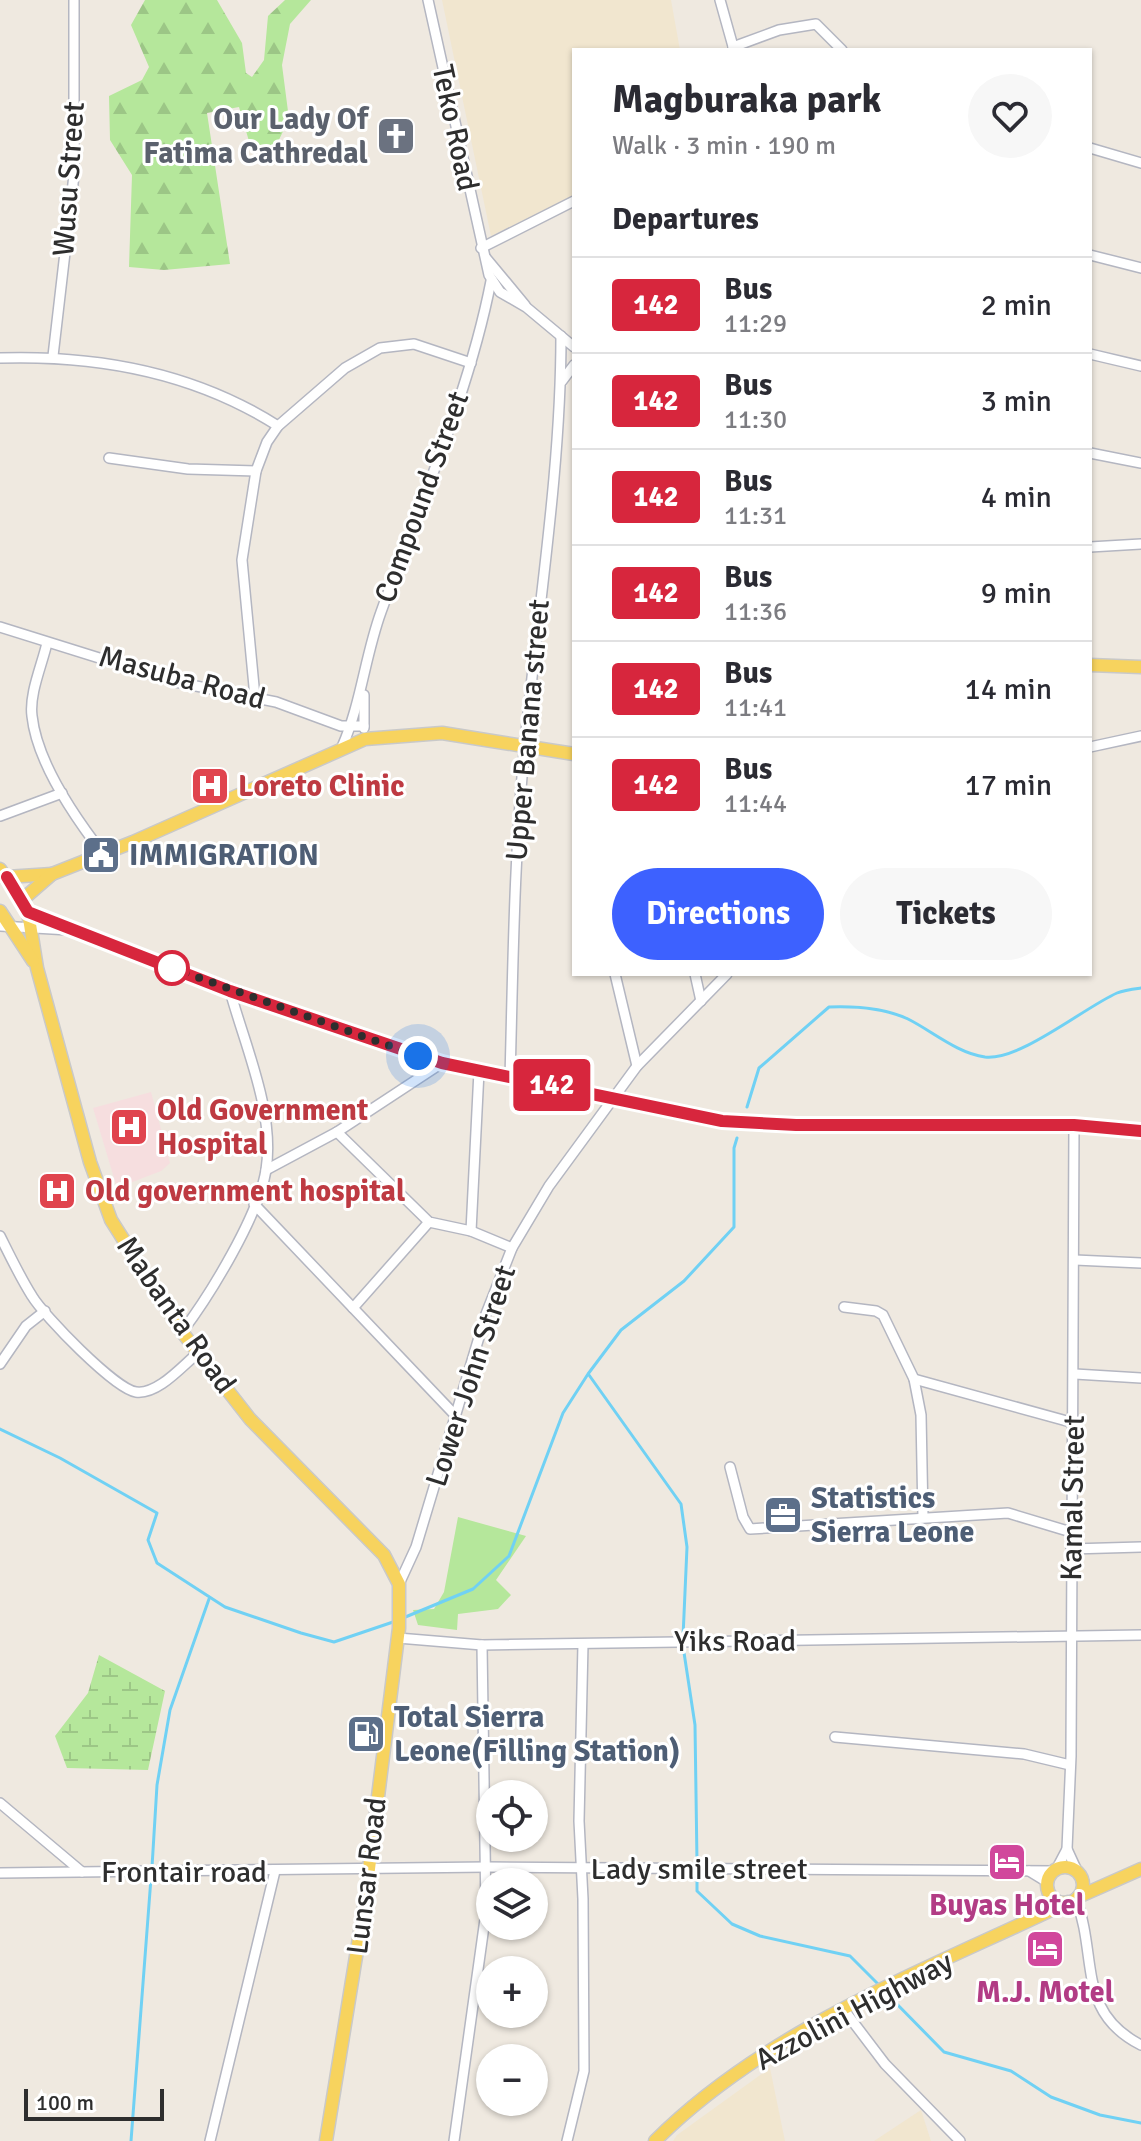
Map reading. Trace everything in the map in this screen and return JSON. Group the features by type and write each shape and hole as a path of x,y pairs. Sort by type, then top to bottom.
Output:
{"main road":[{"path":"1092,665 1141,667"},
{"path":"4,873 52,874 104,855 342,747 364,732 442,733 572,757"},
{"path":"4,873 25,906 33,931 37,968"},
{"path":"25,906 52,874"},
{"path":"3,918 37,968"},
{"name":"Mabanta Road","path":"37,968 90,1162 111,1220 198,1353 281,1452 384,1555 399,1584 400,1609"},
{"name":"Lunsar Road","path":"326,2141 369,1871 400,1609"},
{"path":"1037,1917 1052,1878 1065,1867 1080,1875 1109,1882"},
{"name":"Azzolini Highway","path":"655,2141 742,2070 844,2010 1141,1869"},
{"path":"1052,1878 1060,1902 1074,1899 1082,1888 1080,1875"}],"street":[{"name":"Wusu Street","path":"53,356 74,175 74,0"},
{"name":"Teko Road","path":"428,0 482,252 491,281 572,345"},
{"path":"720,0 733,48"},
{"path":"735,48 779,30 816,24 840,48"},
{"path":"1092,149 1141,163"},
{"path":"482,252 572,202"},
{"name":"Teko Road","path":"482,252 511,295"},
{"path":"1092,256 1141,268"},
{"name":"Compound Street","path":"342,747 363,688 379,615 471,363 491,281"},
{"path":"486,308 511,295"},
{"name":"Upper Banana street","path":"510,1078 515,901 524,748 560,384 561,336"},
{"path":"255,697 242,560 256,471 267,442 278,426 345,368 380,348 414,344 471,363"},
{"path":"1092,354 1141,366"},
{"path":"0,358 53,356 129,367 236,399 278,426"},
{"path":"560,384 572,368"},
{"path":"1092,453 1141,463"},
{"path":"109,458 188,469 256,471"},
{"path":"1092,547 1141,544"},
{"name":"Masuba Road","path":"0,627 176,682 255,697 364,732"},
{"path":"47,643 32,715 62,793 104,855"},
{"name":"Compound Street","path":"363,688 364,732"},
{"path":"1092,747 1141,736"},
{"path":"0,816 62,793"},
{"path":"25,906 73,930 230,991 442,1063 510,1078 744,1123 1074,1125 1141,1131"},
{"path":"3,918 33,931 73,930"},
{"path":"615,976 637,1066"},
{"path":"695,976 701,1001"},
{"name":"Lower John Street","path":"399,1584 425,1521 486,1314 512,1248 549,1186 637,1066 725,976"},
{"path":"182,1332 212,1292 254,1204 266,1170 263,1108 230,991"},
{"path":"266,1170 337,1132 442,1063"},
{"path":"471,1231 479,1071"},
{"name":"Kamal Street","path":"1052,1878 1067,1849 1070,1765 1075,1374 1074,1125"},
{"path":"337,1132 429,1222 471,1231 512,1248"},
{"path":"254,1204 455,1415"},
{"path":"353,1308 429,1222"},
{"path":"0,1236 32,1296 45,1311 88,1358 136,1392 159,1385 198,1353"},
{"path":"1075,1260 1141,1263"},
{"path":"844,1307 883,1315 914,1379 921,1415 923,1517"},
{"path":"0,1364 26,1326 45,1311"},
{"path":"1075,1374 1141,1378"},
{"path":"914,1379 1074,1423"},
{"path":"730,1467 743,1517 750,1529 1008,1513 1071,1532"},
{"path":"1071,1549 1141,1547"},
{"name":"Yiks Road","path":"399,1633 482,1645 1141,1635"},
{"path":"567,2141 584,2071 579,1807 583,1644"},
{"path":"454,2141 476,2001 487,1867 482,1645"},
{"path":"835,1737 1024,1754 1070,1765"},
{"path":"0,1803 82,1872"},
{"path":"1067,1849 1080,1875"},
{"name":"Lady smile street","path":"369,1871 487,1867 1029,1871 1052,1878"},
{"path":"210,2141 275,1871"},
{"name":"Frontair road","path":"0,1873 369,1871"},
{"path":"1074,1899 1085,1922 1093,1990 1100,2010 1115,2029 1141,2045"},
{"path":"844,2010 885,2064 960,2141"}],"shaded area":[{"path":"442,0 671,0 680,48 572,48 572,197 491,236"},
{"name":"Old Government Hospital","path":"151,1092 170,1163 161,1171 117,1188 93,1108"},
{"path":"770,2068 785,2141 673,2141 677,2135"},
{"path":"921,2110 931,2141 874,2141"}],"green space":[{"path":"145,0 217,0 242,43 246,73 252,77 264,60 268,16 285,0 311,0 290,24 282,65 289,119 275,148 251,148 239,107 207,113 230,264 164,270 129,267 132,175 110,140 109,96 142,80 149,67 131,25"},
{"path":"458,1517 526,1536 496,1580 511,1595 498,1609 458,1614 457,1630 418,1625 413,1610 434,1609 444,1592"},
{"path":"99,1655 165,1691 148,1770 67,1768 55,1736 88,1693"}],"waterway":[{"path":"747,1107 759,1068 829,1007 869,1008 899,1015 955,1046 985,1057 1016,1051 1117,993 1141,988"},
{"path":"403,1618 473,1589 509,1556 563,1413 588,1374 621,1330 684,1281 734,1227 734,1148 737,1138"},
{"path":"589,1375 681,1504 687,1547 683,1637"},
{"path":"0,1429 60,1458 157,1513 148,1540 157,1563 225,1607 334,1642 396,1621"},
{"path":"152,1867 157,1785 170,1710 209,1599"},
{"path":"683,1646 695,1725 697,1862"},
{"path":"697,1876 697,1891 732,1924 760,1936 850,1956 878,1984"},
{"path":"131,2141 151,1878"},
{"path":"890,1997 944,2052 1011,2071 1051,2097 1100,2115 1141,2123"}],"bus line":[{"name":"142","path":"7,877 28,912 230,991 442,1063 722,1121 796,1125 1074,1125 1141,1131"}],"place":[{"name":"Our Lady Of Fatima Cathredal","path":"396,136"},
{"name":"Loreto Clinic","path":"210,786"},
{"name":"IMMIGRATION","path":"101,855"},
{"name":"Old Government Hospital","path":"129,1127"},
{"name":"Old government hospital","path":"57,1191"},
{"name":"Statistics Sierra Leone","path":"783,1515"},
{"name":"Total Sierra Leone(Filling Station)","path":"366,1734"},
{"name":"Buyas Hotel","path":"1007,1862"},
{"name":"M.J. Motel","path":"1045,1949"}],"route":[{"path":"172,968 418,1056"}]}
